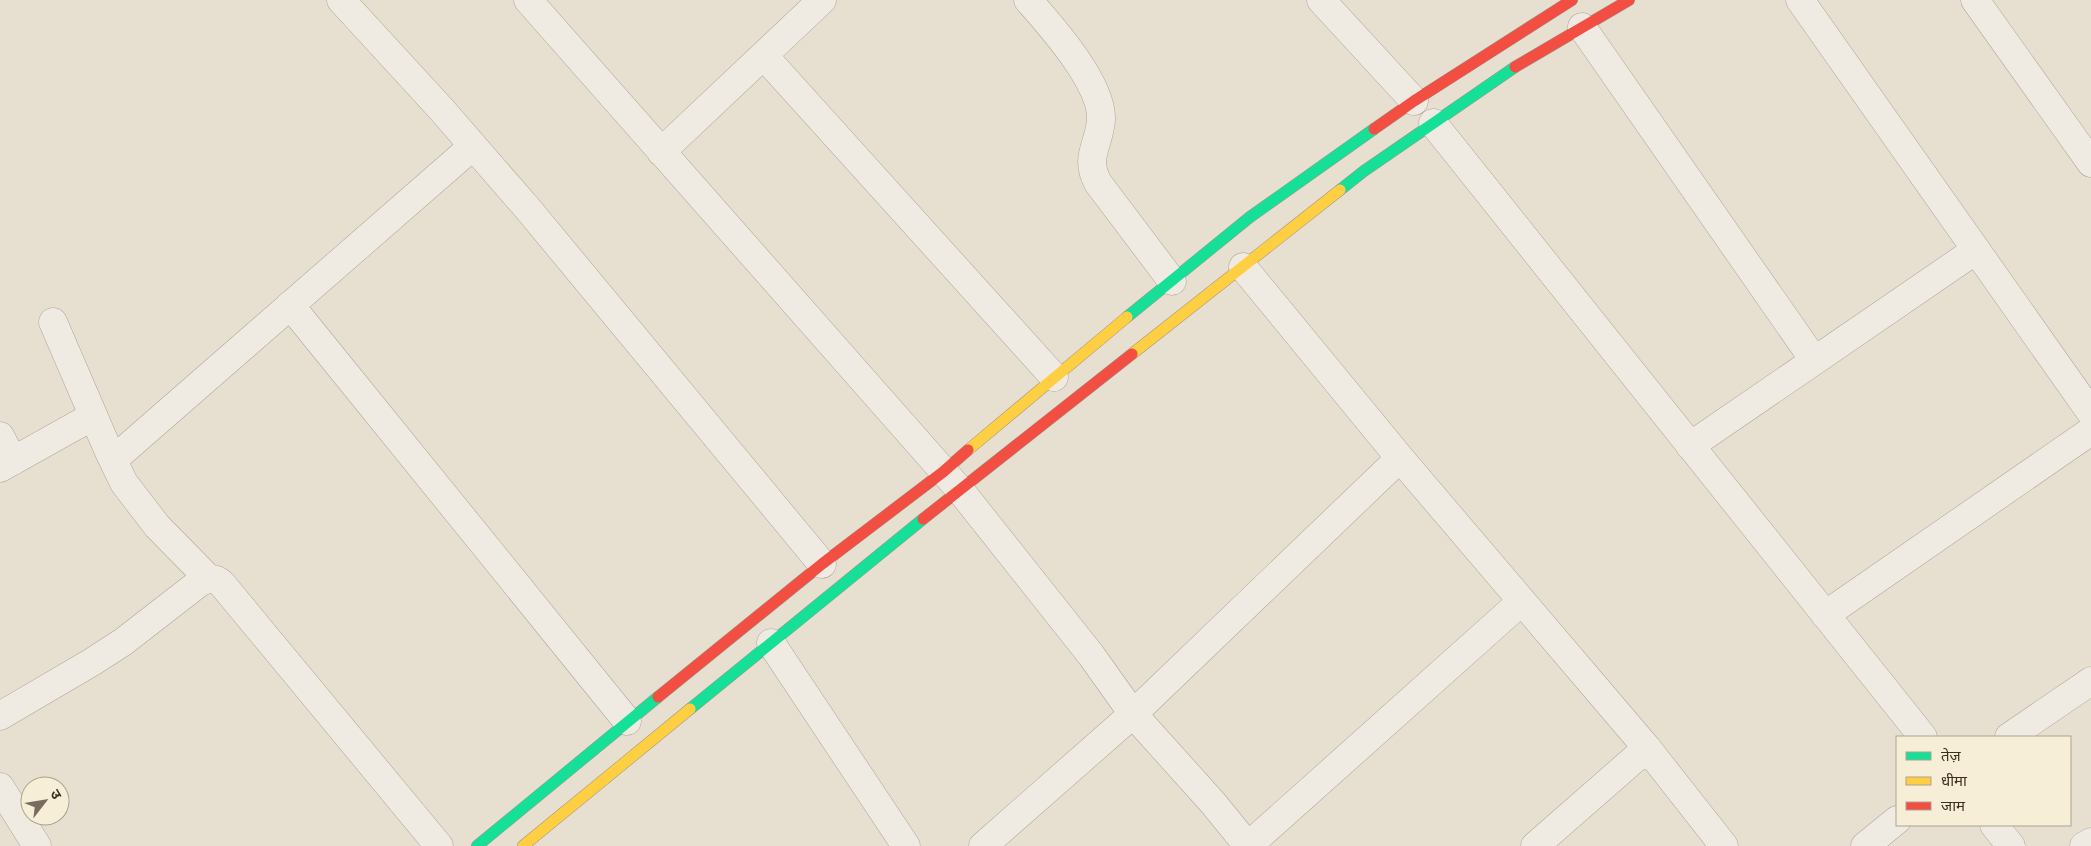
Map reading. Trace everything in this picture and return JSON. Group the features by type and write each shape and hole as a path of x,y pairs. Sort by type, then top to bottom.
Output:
{"main road":[{"path":"477,846 627,721 822,564 952,481 1243,268 1364,171 1530,56 1629,0"},
{"path":"523,846 770,643 952,481 1054,377 1250,217 1414,101 1567,1"}],"street":[{"path":"341,0 528,209 822,564"},
{"path":"528,0 952,481 1090,655 1134,714 1213,803 1248,846 1522,601"},
{"path":"661,152 822,0"},
{"path":"1028,0 1069,47 1099,105 1101,119 1092,154 1093,174 1172,281"},
{"path":"1320,0 1414,101"},
{"path":"1800,0 2091,414"},
{"path":"1975,0 2091,163"},
{"path":"1582,27 1814,360"},
{"path":"764,56 1054,377"},
{"path":"1433,123 1922,736"},
{"path":"113,460 473,146"},
{"path":"1690,446 1976,250"},
{"path":"1243,268 1400,458 1647,748 1724,846"},
{"path":"290,305 627,721"},
{"path":"53,322 124,483 147,514 209,579"},
{"path":"0,436 6,464 93,416"},
{"path":"1825,615 2091,431"},
{"path":"983,846 1134,714 1400,458"},
{"path":"0,716 115,647 199,582 209,579 219,580 439,846"},
{"path":"770,643 906,846"},
{"path":"2010,736 2091,681"},
{"path":"1535,846 1647,748"},
{"path":"0,787 37,846"},
{"path":"1865,846 1896,821"},
{"path":"1995,826 2011,846"},
{"path":"2084,846 2091,842"}],"traffic: fast":[{"path":"1340,190 1364,171 1515,67"},
{"path":"1127,317 1250,217 1374,129"},
{"path":"690,709 923,519"},
{"path":"477,846 658,697"}],"traffic: slow":[{"path":"1132,354 1340,190"},
{"path":"968,450 1127,317"},
{"path":"523,846 690,709"}],"traffic: jam":[{"path":"1374,129 1414,101 1572,0"},
{"path":"1515,67 1629,0"},
{"path":"923,519 1132,354"},
{"path":"658,697 822,564 943,472 968,450"}]}
